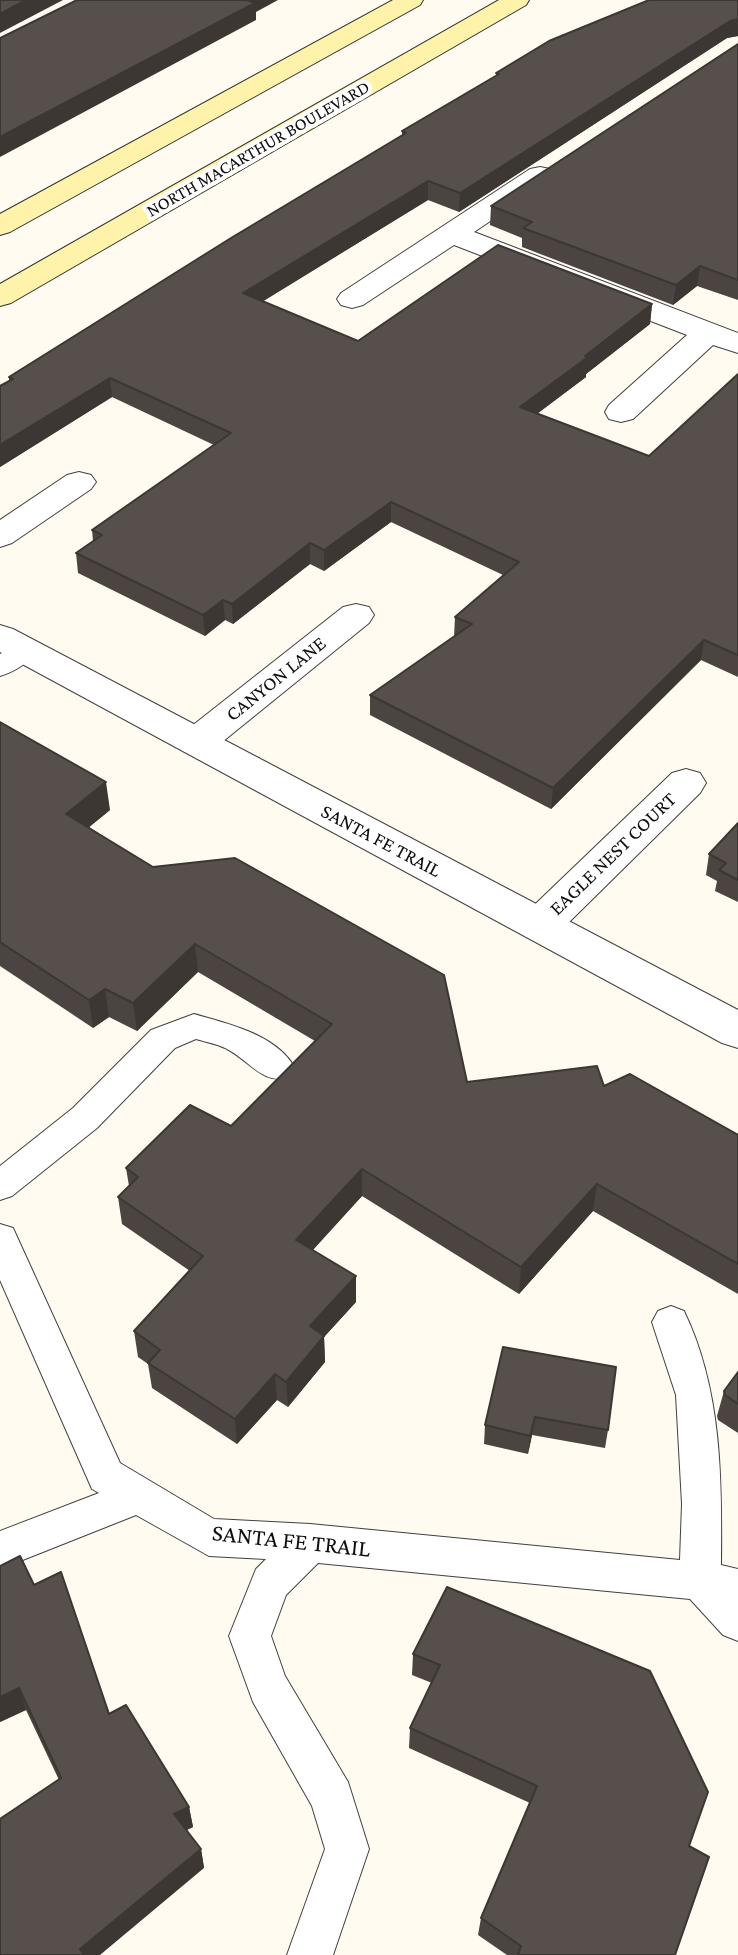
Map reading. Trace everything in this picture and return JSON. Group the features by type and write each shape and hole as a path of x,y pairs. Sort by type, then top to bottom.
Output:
{"main road":[{"path":"0,226 411,0"},
{"name":"NORTH MACARTHUR BOULEVARD","path":"0,297 517,0"}],"street":[{"path":"352,299 567,158"},
{"path":"453,234 723,339"},
{"path":"621,412 723,339"},
{"path":"0,536 79,482"},
{"name":"CANYON LANE","path":"197,742 356,615"},
{"name":"SANTA FE TRAIL","path":"8,651 197,742 738,1031"},
{"name":"EAGLE NEST COURT","path":"540,925 686,783"}],"lane":[{"path":"0,1186 85,1118 163,1039 194,1026 239,1040 278,1068"},
{"name":"SANTA FE TRAIL","path":"0,1239 106,1476 209,1537 310,1543 719,1585"},
{"path":"671,1322 695,1395 702,1504 719,1585 738,1621"},
{"path":"0,1550 139,1495"},
{"path":"310,1543 270,1583 250,1636 268,1687 332,1798 347,1849 310,1955"}],"building":[{"path":"0,0 26,0 0,14"},
{"path":"77,0 247,0 255,3 0,137 0,38"},
{"path":"649,0 738,0 738,19 730,21 460,193 428,181 243,293 358,341 498,245 652,304 585,356 588,357 520,407 649,456 738,374 738,655 704,640 553,788 370,695 472,624 455,617 519,562 391,502 324,550 310,543 232,604 223,600 203,615 76,553 102,535 92,530 231,433 110,378 0,445 0,386 13,379 9,377 406,133 402,131 549,41"},
{"path":"738,44 738,280 700,266 676,285 523,228 532,222 491,206"},
{"path":"0,722 106,782 66,814 153,867 235,858 444,975 467,1082 597,1066 604,1086 630,1074 738,1135 738,1264 597,1184 521,1267 362,1169 296,1240 356,1276 310,1326 324,1336 286,1382 275,1374 235,1419 148,1363 160,1350 134,1331 203,1256 118,1197 138,1177 126,1168 190,1105 231,1126 332,1024 195,944 133,1003 105,989 89,1000 0,942"},
{"path":"738,823 738,880 719,870 726,863 709,854"},
{"path":"503,1347 616,1367 608,1430 535,1417 530,1436 485,1425"},
{"path":"738,1372 738,1404 724,1391"},
{"path":"20,1556 34,1585 61,1572 109,1714 126,1705 189,1807 174,1814 201,1849 80,1949 84,1955 0,1955 0,1819 61,1778 19,1688 0,1697 0,1566"},
{"path":"447,1587 650,1671 708,1792 689,1846 709,1857 675,1955 518,1955 521,1946 481,1918 537,1786 410,1728 440,1665 413,1654"}]}
